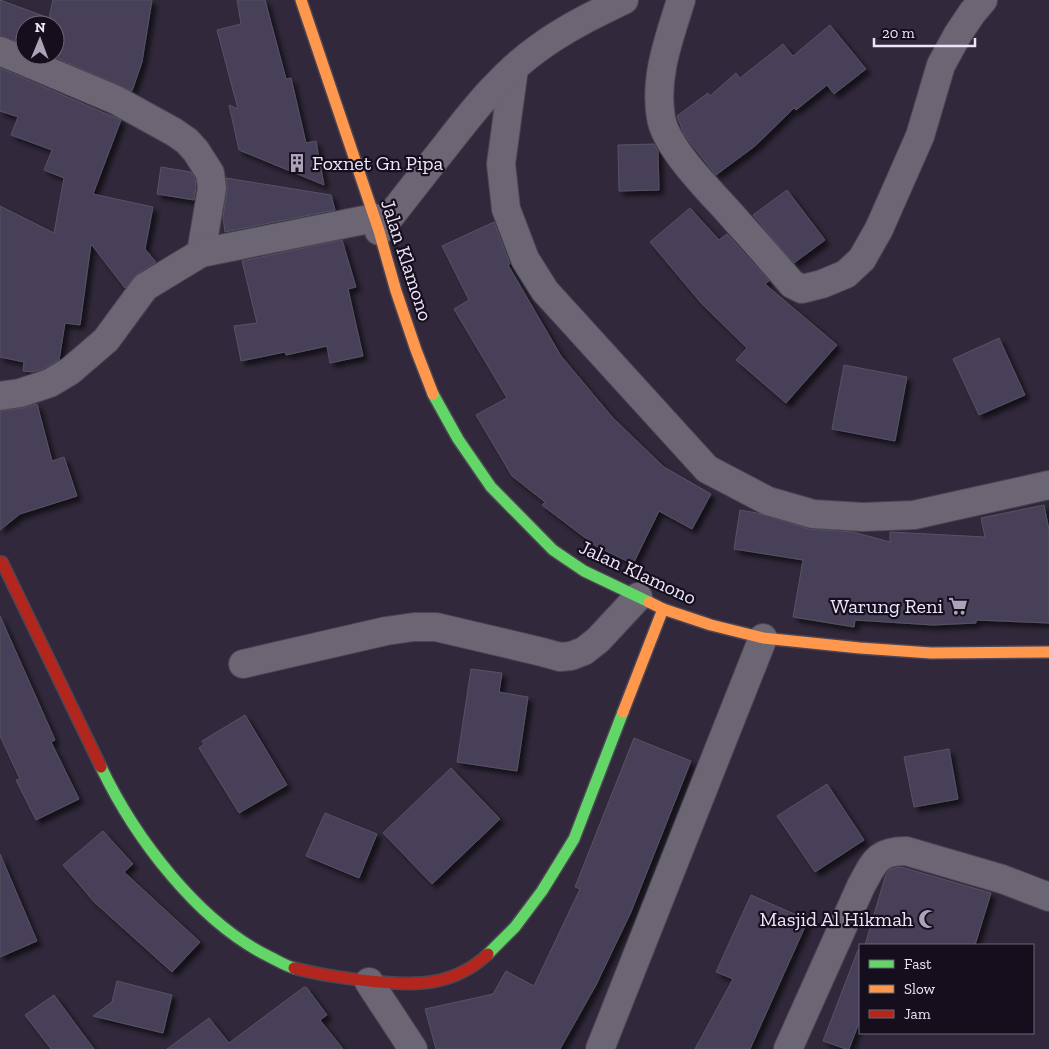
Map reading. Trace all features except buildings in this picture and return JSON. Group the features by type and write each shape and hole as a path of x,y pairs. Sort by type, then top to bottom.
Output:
{"main road":[{"name":"Jalan Klamono","path":"301,0 377,224 408,325 436,400 458,438 491,487 553,550 584,571 663,609 711,625 763,638 930,653 1049,652"},
{"path":"2,562 113,793 146,844 190,897 230,933 265,955 290,967 329,977 406,985 434,982 456,975 481,960 515,927 542,891 574,840 663,609"}],"street":[{"path":"0,396 20,393 50,383 70,371 106,340 145,287 201,253 377,224 493,88 514,68 540,47 582,21 624,0"},
{"path":"681,0 660,76 659,102 661,121 673,145 695,174 792,284 802,289 822,284 846,274 862,259 879,229 920,136 941,66 958,34 982,0"},
{"path":"0,51 116,100 174,132 196,151 210,173 212,188 201,253"},
{"path":"514,68 501,164 506,209 525,259 545,291 707,469 768,501 813,514 863,517 914,516 1049,485"},
{"path":"242,664 386,631 414,627 436,627 560,657 571,656 598,640 638,597"},
{"path":"600,1049 763,638"},
{"path":"788,1049 861,886 881,856 890,851 906,851 1002,880 1049,897"},
{"path":"369,982 413,1049"}],"traffic: fast":[{"path":"433,394 458,439 491,487 553,550 584,571 649,602"},
{"path":"488,954 515,927 542,891 574,839 623,712"},
{"path":"101,767 115,794 150,849 171,876 194,900 218,923 243,942 294,968"}],"traffic: slow":[{"path":"301,0 379,231 396,291 433,394"},
{"path":"649,602 663,609 711,625 763,638 931,653 1049,652"},
{"path":"623,712 663,609"}],"traffic: jam":[{"path":"2,562 101,767"},
{"path":"294,968 386,983 432,982 461,973 475,965 488,954"}],"place":[{"name":"Foxnet Gn Pipa","path":"297,163"},
{"name":"Warung Reni","path":"958,606"},
{"name":"Masjid Al Hikmah","path":"928,919"}]}
